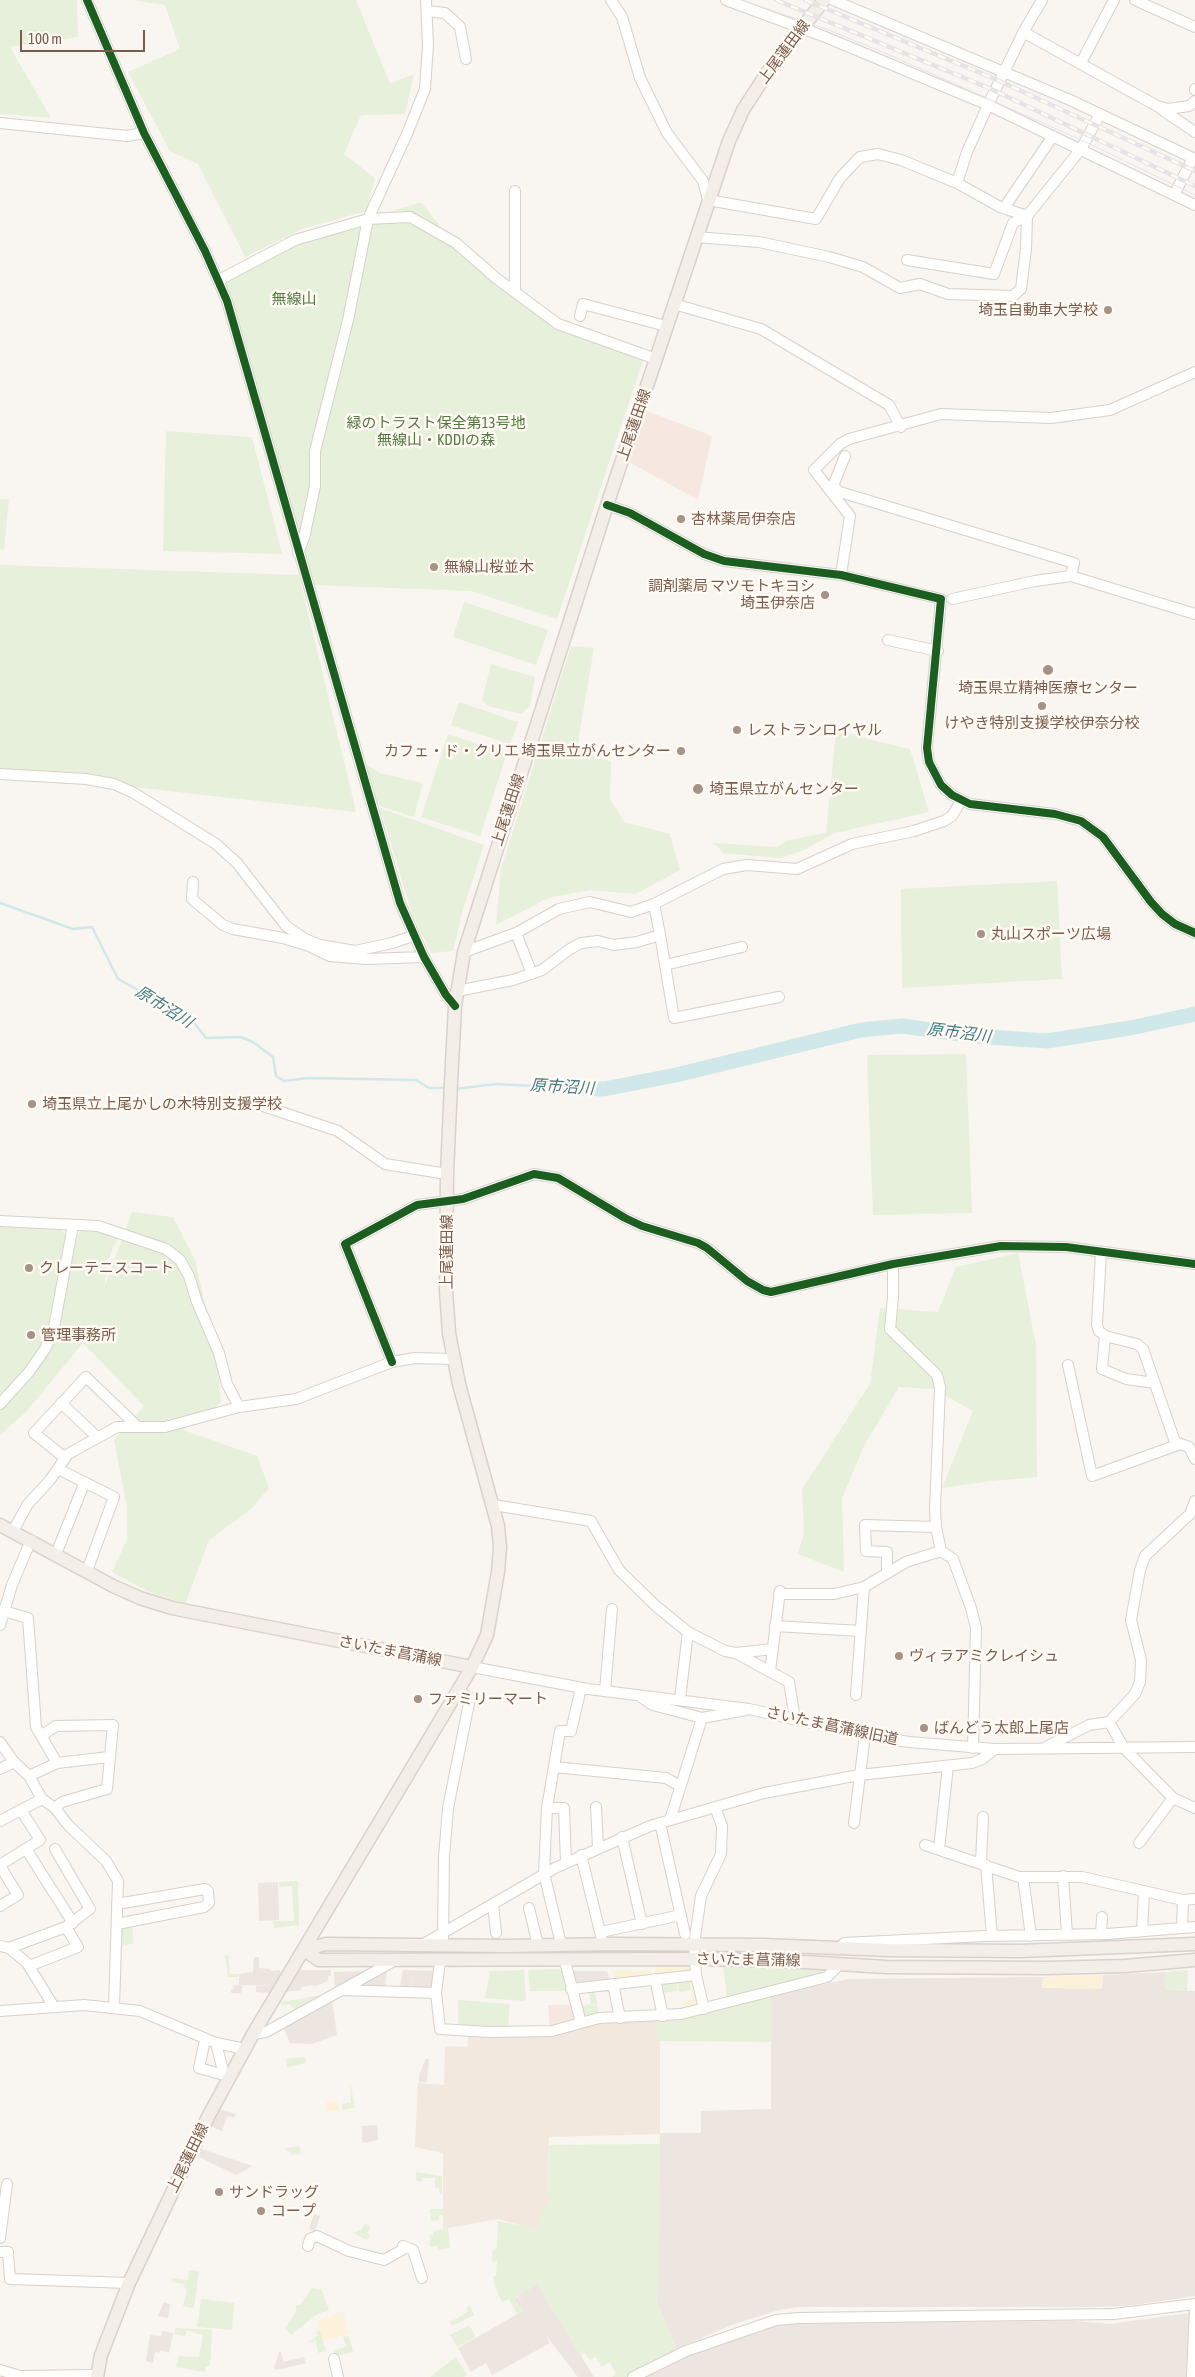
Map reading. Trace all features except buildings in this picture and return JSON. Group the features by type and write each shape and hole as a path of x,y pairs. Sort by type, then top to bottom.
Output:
{"main road":[{"name":"上尾蓮田線","path":"472,1667 487,1635 496,1594 500,1547 494,1505 459,1384 447,1312 447,1174 451,1089 457,990 464,952 607,505 729,141 743,110 767,73 824,0"},
{"name":"さいたま菖蒲線","path":"0,1525 140,1598 172,1608 472,1667"},
{"path":"304,1950 472,1667"},
{"name":"さいたま菖蒲線","path":"304,1950 326,1944 421,1946 442,1940 481,1946 538,1945 562,1944 602,1938 690,1939 887,1950 1021,1952 1195,1944"},
{"path":"481,1946 488,1952 487,1956 481,1961"},
{"name":"上尾蓮田線","path":"97,2376 105,2344 129,2283 226,2078 304,1950"},
{"name":"さいたま菖蒲線","path":"304,1950 319,1960 564,1961 694,1959 886,1967 1047,1968 1124,1966 1195,1960"}],"street":[{"path":"87,0 144,133 219,280 233,321 298,553 400,903 413,936 424,957 446,995 456,1006"},
{"path":"298,553 304,538 315,486 315,451 348,320 368,219 425,89 426,0"},
{"path":"611,0 622,17 640,78 667,133 703,181 708,200 816,219 840,178 860,157 878,154 901,160 957,183 1004,208 1026,216"},
{"path":"726,0 801,28 988,105 1195,205"},
{"path":"833,0 1004,71 1194,159 1174,195"},
{"path":"957,183 967,152 988,105 1023,32 1042,0"},
{"path":"1083,59 1114,0"},
{"path":"1135,0 1195,27"},
{"path":"427,11 445,13 460,27 466,59"},
{"path":"1023,32 1157,106 1195,132"},
{"path":"1157,106 1168,109 1189,106 1195,101"},
{"path":"907,260 994,274 1013,223 1026,216 1081,149 1100,114"},
{"path":"0,123 127,136 144,133"},
{"path":"1004,208 1054,136"},
{"path":"515,191 515,292"},
{"path":"696,237 760,242 864,267 900,288 920,284 948,294 1013,296 1021,289 1026,248 1026,216"},
{"path":"219,280 296,240 368,219 410,217 456,243 515,292 558,324 656,359"},
{"path":"580,316 583,304 666,326"},
{"path":"674,304 761,329 889,405 901,426"},
{"path":"841,575 850,516 814,470 840,444 849,439 942,414 1051,418 1110,410 1195,372"},
{"path":"845,456 834,486 840,492 1074,563 1071,576"},
{"path":"607,505 636,516 704,554 724,561 841,575 941,599 938,651 927,748 929,762 941,785 960,800 982,807 1055,814 1081,821 1103,837 1162,914 1175,924 1195,934"},
{"path":"952,599 1025,583 1071,576 1195,614"},
{"path":"888,640 938,651"},
{"path":"0,774 86,779 114,784 134,793 216,844 237,863 286,926 320,945 355,951 392,944 413,936"},
{"path":"464,952 516,933 559,909 590,902 631,912 654,904 722,869 747,865 797,869 852,844 914,831 944,822 952,816 960,800"},
{"path":"194,882 192,899 223,925 233,929 283,938 309,946 330,956 366,959 424,957"},
{"path":"654,904 674,1018 779,997"},
{"path":"516,933 532,974"},
{"path":"457,990 513,980 532,974 542,970 581,943 598,941 614,945 637,942 660,935"},
{"path":"665,965 742,947"},
{"path":"263,1106 338,1130 386,1164 447,1174"},
{"path":"392,1362 345,1244 417,1205 463,1199 534,1174 550,1176 642,1226 698,1243 707,1248 747,1281 763,1290 771,1292 893,1264 1001,1246 1066,1247 1195,1264"},
{"path":"0,1221 98,1226 166,1249 180,1260 189,1276 196,1302 219,1353 227,1384 239,1406"},
{"path":"0,1404 29,1372 45,1349 53,1332 73,1225"},
{"path":"1102,1252 1097,1325 1099,1331 1105,1336 1137,1344 1143,1349 1175,1442 1189,1447 1195,1459"},
{"path":"893,1264 893,1297 890,1329 937,1375 940,1387 935,1509 936,1527 941,1551 953,1559 971,1608 976,1628 973,1748"},
{"path":"1105,1336 1102,1369 1126,1379 1155,1383"},
{"path":"13,1531 28,1504 58,1469 68,1454 117,1427 165,1427 239,1406 296,1399 392,1362 415,1358 454,1358"},
{"path":"1068,1365 1092,1476 1180,1444"},
{"path":"65,1458 34,1433 86,1377 138,1427"},
{"path":"61,1403 97,1437"},
{"path":"58,1469 84,1484 114,1497 87,1571"},
{"path":"56,1554 84,1484"},
{"path":"1043,1748 1089,1725 1109,1722 1135,1694 1140,1682 1141,1660 1131,1620 1134,1598 1145,1556 1190,1514 1195,1501"},
{"path":"494,1505 592,1521 619,1570 657,1607 688,1632 725,1651 736,1653 773,1649"},
{"path":"887,1573 888,1552 866,1551 865,1525 936,1527"},
{"path":"0,1625 2,1611 31,1540"},
{"path":"770,1671 779,1592 834,1594 864,1587 906,1562 941,1551"},
{"path":"856,1695 864,1587"},
{"path":"605,1691 612,1609"},
{"path":"2,1611 28,1618 36,1727 57,1763"},
{"path":"775,1626 861,1631"},
{"path":"680,1699 688,1632"},
{"path":"736,1653 789,1682 795,1719"},
{"name":"さいたま菖蒲線旧道","path":"472,1667 581,1688 749,1709 865,1735 909,1742 995,1749 1195,1747"},
{"path":"562,1944 544,1874 547,1808 560,1731 571,1731 581,1688"},
{"path":"442,1940 444,1857 448,1808 470,1698 458,1691"},
{"path":"639,1695 653,1705 702,1718 749,1709"},
{"path":"702,1718 680,1786 665,1822 681,1915 690,1939 704,2009"},
{"path":"1109,1722 1124,1748 1174,1798 1195,1808"},
{"path":"41,1736 56,1726 113,1725 107,1788 62,1802 55,1808"},
{"path":"854,1823 865,1735"},
{"path":"0,1742 14,1762 29,1776 42,1799 55,1808 68,1825 106,1861 118,1881 114,2007"},
{"path":"442,1940 493,1904 566,1862 665,1822 764,1793 859,1775 972,1763 982,1759 995,1749"},
{"path":"29,1776 57,1763 109,1757"},
{"path":"0,1769 14,1762"},
{"path":"939,1849 948,1766"},
{"path":"554,1767 666,1778 680,1786"},
{"path":"1139,1842 1174,1798"},
{"path":"0,1821 42,1799"},
{"path":"596,1807 598,1848"},
{"path":"690,1939 701,1896 721,1854 722,1826 715,1807"},
{"path":"547,1808 564,1808 566,1862"},
{"path":"0,1906 18,1895 1,1869 40,1840 21,1810"},
{"path":"984,1817 983,1864 992,1936"},
{"path":"622,1838 642,1924"},
{"path":"925,1845 1023,1877 1082,1877 1182,1900 1195,1899"},
{"path":"26,1849 70,1925 78,1947 29,1966"},
{"path":"5,1947 70,1925 90,1909 55,1849"},
{"path":"582,1855 602,1938 642,1924 681,1915"},
{"path":"1063,1876 1067,1934"},
{"path":"1023,1877 1031,1936"},
{"path":"116,1924 204,1907 209,1903 208,1891 204,1889 117,1904"},
{"path":"1142,1931 1144,1891"},
{"path":"1182,1900 1182,1928"},
{"path":"493,1904 496,1933"},
{"path":"529,1908 538,1945"},
{"path":"1102,1917 1104,1934 1117,1948"},
{"path":"780,1945 992,1936 1104,1934 1195,1927"},
{"path":"5,1947 29,1966 54,2007"},
{"path":"253,2034 266,2032 394,1961"},
{"path":"440,1961 436,1993 440,2029 535,2032 552,2030 599,2018 663,2016 704,2009 827,1977 840,1964"},
{"path":"564,1961 581,2023"},
{"path":"572,1989 696,1975"},
{"path":"655,1979 663,2016"},
{"path":"613,1984 620,2018"},
{"path":"342,1990 436,1993"},
{"path":"0,2010 84,2005 140,2011 205,2040 245,2049"},
{"path":"205,2040 199,2068 226,2078"},
{"path":"216,2043 226,2078"},
{"path":"0,2238 7,2184"},
{"path":"308,2246 310,2239 317,2236 349,2250 384,2260 408,2248 422,2278"},
{"path":"0,2252 8,2252 10,2279 129,2283"},
{"path":"633,2377 686,2351 776,2320 799,2318 1114,2314 1195,2304"},
{"path":"1192,2377 1195,2310"},
{"path":"334,2359 338,2377"},
{"path":"0,2370 20,2376 97,2376"}],"shaded area":[{"path":"644,410 712,436 698,500 629,462"},
{"path":"278,1882 279,1920 259,1921 258,1883"},
{"path":"254,1957 259,1957 259,1968 270,1969 270,1971 280,1970 281,1978 269,1997 269,1993 256,1992 256,1986 273,1986 242,1985 241,2003 241,1993 231,1993 231,1990 233,1990 233,1986 239,1985 239,1974 253,1972"},
{"path":"298,1970 331,1970 331,1975 328,1976 328,1981 316,1986 301,1987 301,1990 285,1992"},
{"path":"403,1970 436,1971 432,1989 411,1988 412,1977 410,1988 400,1988"},
{"path":"367,1971 335,1988 334,1972"},
{"path":"387,1971 385,1988 353,1988"},
{"path":"570,1971 607,1971 610,1980 608,1982 576,1986"},
{"path":"1166,1972 1165,1990 1195,1991 1195,2296 1127,2306 1093,2307 799,2307 779,2310 734,2324 676,2349 657,2302 660,2133 701,2133 701,2111 771,2109 771,1996 848,1979 1043,1977 1042,1987 1102,1988 1103,1975"},
{"path":"332,2000 337,2035 312,2044 290,2043 283,2027"},
{"path":"548,2005 572,2005 576,2020 550,2028"},
{"path":"598,2021 657,2021 657,2041 660,2041 660,2134 549,2137 547,2197 553,2197 539,2230 498,2219 443,2229 443,2153 415,2147 418,2083 444,2085 445,2046 467,2047 469,2034 549,2034"},
{"path":"426,2059 429,2059 427,2082 419,2082 419,2075"},
{"path":"218,2109 236,2114 234,2118 227,2116 222,2131 210,2126"},
{"path":"377,2125 378,2140 362,2143 362,2126"},
{"path":"199,2148 253,2166 236,2175 195,2155"},
{"path":"314,2214 320,2216 315,2232 309,2229"},
{"path":"537,2284 594,2377 578,2377 545,2334 550,2343 492,2375 486,2363 471,2372 458,2348 523,2311 514,2299 518,2297 524,2305 518,2296"},
{"path":"164,2302 170,2304 168,2318 158,2316"},
{"path":"1190,2313 1188,2377 639,2377 715,2345 780,2323 1076,2321 1109,2324"},
{"path":"162,2331 173,2333 169,2353 160,2350 159,2353 155,2352 153,2363 146,2361 150,2335 161,2336"},
{"path":"279,2352 281,2352 283,2362 304,2357 306,2363 277,2370 274,2368"}],"green space":[{"path":"0,0 77,0 78,37 10,47 51,118 0,114"},
{"path":"132,0 356,0 390,84 414,74 405,114 361,115 344,154 375,178 366,211 302,229 245,257 198,164 170,151 128,72 180,49 165,5"},
{"name":"緑のトラスト保全第13号地 無線山・KDDIの森","path":"422,203 455,245 546,318 644,357 557,619 471,591 314,585 245,341 225,281 295,242"},
{"path":"166,431 252,437 282,554 163,551"},
{"path":"0,499 9,499 4,550 0,549"},
{"path":"0,565 299,575 356,812 0,772"},
{"path":"464,602 548,630 536,665 453,637"},
{"path":"571,646 594,648 577,748 611,762 610,799 624,822 670,834 680,870 636,894 590,890 548,898 496,925 501,869"},
{"path":"491,664 535,677 530,706 521,714 488,706 482,701"},
{"path":"459,702 518,722 510,744 451,725"},
{"path":"836,731 910,749 929,812 835,833 804,850 780,858 724,853 713,843 776,847 789,840 826,833"},
{"path":"448,734 507,753 480,836 421,817"},
{"path":"365,764 380,773 423,783 414,817 377,805"},
{"path":"380,808 484,845 463,909 453,951 431,953 412,914"},
{"name":"丸山スポーツ広場","path":"1057,881 1062,979 902,988 901,889"},
{"path":"966,1054 972,1213 873,1215 867,1055"},
{"path":"132,1212 173,1217 195,1260 217,1356 221,1403 183,1430 257,1456 269,1488 252,1508 209,1540 185,1604 147,1591 112,1572 127,1540 127,1507 114,1440 144,1406 83,1343 27,1411 0,1435 0,1411 34,1376 58,1333 75,1236 81,1231 122,1234 113,1247 107,1264 104,1288"},
{"path":"0,1225 61,1230 66,1234 47,1335 41,1348 22,1375 0,1395"},
{"path":"1018,1253 1036,1345 1037,1477 942,1488 973,1411 933,1389 899,1387 864,1446 842,1498 844,1572 798,1554 804,1533 802,1489 870,1384 880,1308 938,1312 956,1267"},
{"path":"298,1881 299,1925 274,1928 273,1921 294,1921 292,1886 279,1887 279,1882"},
{"path":"132,1925 134,1943 119,1947 120,1930 123,1926"},
{"path":"225,1955 229,1956 230,1974 238,1974 238,1977 228,1977"},
{"path":"723,1964 828,1967 820,1976 727,2000"},
{"path":"564,1969 570,1991 530,1991 528,1970"},
{"path":"524,1970 526,1999 524,2001 485,1998 490,1971"},
{"path":"1188,1970 1187,1991 1165,1990 1166,1972"},
{"path":"689,1978 691,1990 679,1992 677,1980"},
{"path":"676,1980 678,1991 661,1993 660,1982"},
{"path":"607,1987 608,1992 594,1992 598,2004 591,2005 588,1989"},
{"path":"316,1996 317,1998 295,2011 290,2004 282,2006 281,2002"},
{"path":"771,1996 771,2042 657,2041 657,2021 715,2012"},
{"path":"458,2000 510,2004 508,2029 458,2027"},
{"path":"590,2004 591,2006 597,2005 599,2016 585,2019 580,2007"},
{"path":"305,2057 306,2063 287,2067 286,2059"},
{"path":"350,2082 355,2107 343,2110 342,2104 351,2102"},
{"path":"660,2144 657,2302 676,2349 674,2352 626,2377 612,2377 616,2374 610,2362 602,2367 595,2357 590,2360 585,2353 580,2355 537,2284 514,2299 523,2311 517,2314 509,2299 502,2302 495,2287 493,2277 496,2276 497,2261 493,2262 491,2257 493,2257 492,2252 497,2247 498,2221 539,2229 540,2214 552,2197 547,2197 549,2145"},
{"path":"300,2146 300,2154 293,2155 284,2148"},
{"path":"416,2172 442,2176 442,2194 440,2194 439,2188 435,2188 435,2178 422,2178 422,2181 416,2181"},
{"path":"430,2209 443,2209 443,2215 439,2215 439,2220 431,2221"},
{"path":"365,2223 371,2227 367,2233 370,2235 367,2240 354,2233 362,2229"},
{"path":"448,2228 450,2248 438,2250 437,2246 430,2247 429,2235 433,2235 433,2231"},
{"path":"189,2270 199,2271 194,2308 183,2306 187,2289 184,2288 185,2284 171,2282 172,2278 188,2280"},
{"path":"312,2288 321,2289 329,2310 316,2315 291,2335 285,2328 296,2311 296,2305 300,2305"},
{"path":"201,2299 234,2303 232,2330 197,2327"},
{"path":"470,2306 474,2315 452,2326 450,2322 468,2312 467,2308"},
{"path":"469,2325 476,2337 457,2347 450,2335"},
{"path":"176,2328 212,2330 210,2366 205,2366 205,2372 176,2367 179,2356 199,2357 203,2335 187,2330 185,2336 174,2334"},
{"path":"320,2330 326,2351 318,2353 317,2341 308,2343 318,2335 316,2333"},
{"path":"349,2336 353,2352 336,2356 334,2351 346,2346 343,2337"},
{"path":"456,2357 467,2375 464,2377 430,2377"}],"sand":[{"path":"655,1964 688,1964 691,1972 656,1974"},
{"path":"651,1970 652,1976 615,1980 613,1971"},
{"path":"1103,1975 1102,1989 1042,1988 1043,1977"},
{"path":"690,1980 694,1980 700,2006 683,2009 681,2002 693,1999"},
{"path":"337,2101 339,2111 326,2111 325,2103"},
{"path":"343,2311 349,2334 323,2340 318,2321"}],"waterway":[{"name":"原市沼川","path":"0,903 73,929 92,927 118,979 191,1019 206,1038 241,1037 253,1042 273,1057 276,1076 284,1081 308,1078 416,1080 429,1088 447,1088"},
{"name":"原市沼川","path":"571,1088 604,1089 676,1075 861,1030 902,1026 974,1036 1047,1041 1130,1028 1195,1014"},
{"name":"原市沼川","path":"455,1089 496,1084 571,1088"}],"tram line":[{"path":"742,0 826,29 892,56 1092,145 1195,195"}],"railway":[{"path":"776,0 991,89 1195,186"},
{"path":"805,0 995,79 1195,171"}],"cycle path":[{"path":"87,0 144,133 205,251 227,301 400,903 424,957 446,995 455,1006"},
{"path":"607,505 630,513 704,554 724,561 841,575 941,599 927,748 929,762 941,785 952,795 970,804 1055,814 1081,821 1103,837 1162,914 1175,924 1195,933"},
{"path":"392,1362 345,1244 417,1205 463,1199 534,1174 558,1178 642,1226 698,1243 707,1248 747,1281 763,1290 771,1292 893,1264 1001,1246 1066,1247 1195,1264"}],"place":[{"name":"埼玉自動車大学校","path":"1108,310"},
{"name":"杏林薬局伊奈店","path":"681,519"},
{"name":"無線山桜並木","path":"434,567"},
{"name":"調剤薬局 マツモトキヨシ 埼玉伊奈店","path":"825,595"},
{"name":"埼玉県立精神医療センター","path":"1048,670"},
{"name":"けやき特別支援学校伊奈分校","path":"1042,706"},
{"name":"レストランロイヤル","path":"737,730"},
{"name":"カフェ・ド・クリエ 埼玉県立がんセンター","path":"681,751"},
{"name":"埼玉県立がんセンター","path":"698,789"},
{"name":"丸山スポーツ広場","path":"981,934"},
{"name":"埼玉県立上尾かしの木特別支援学校","path":"32,1104"},
{"name":"クレーテニスコート","path":"29,1268"},
{"name":"管理事務所","path":"31,1335"},
{"name":"ヴィラアミクレイシュ","path":"899,1656"},
{"name":"ファミリーマート","path":"418,1699"},
{"name":"ばんどう太郎上尾店","path":"924,1728"},
{"name":"サンドラッグ","path":"219,2192"},
{"name":"コープ","path":"261,2211"}],"park label":[{"name":"無線山","path":"294,299"}]}
